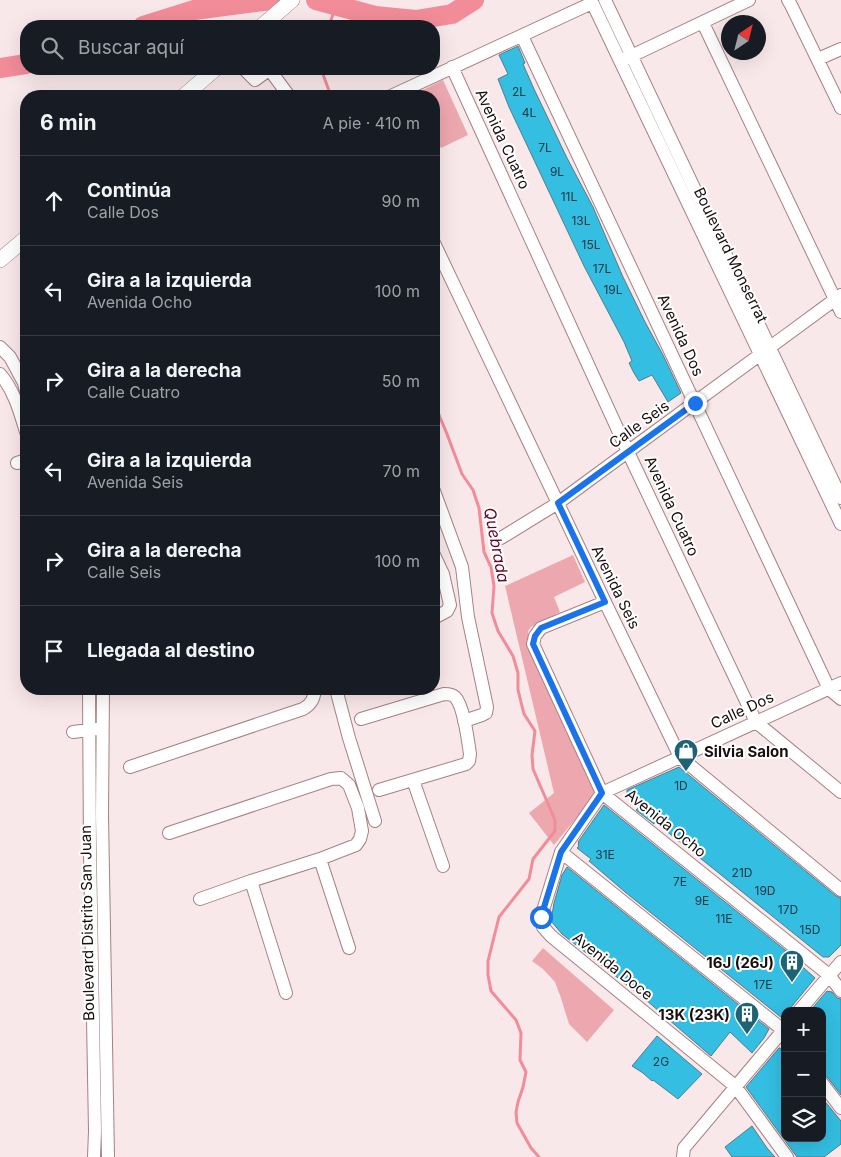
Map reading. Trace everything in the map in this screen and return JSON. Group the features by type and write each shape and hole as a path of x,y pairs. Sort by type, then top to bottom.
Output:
{"street":[{"path":"626,59 749,0"},
{"path":"788,0 841,108"},
{"path":"269,20 290,1"},
{"path":"440,73 596,1"},
{"name":"Boulevard Monserrat","path":"596,1 626,59 765,350 841,498"},
{"path":"703,23 838,297 841,312"},
{"name":"Avenida Dos","path":"522,36 829,689 841,699"},
{"path":"818,59 841,48"},
{"name":"Avenida Cuatro","path":"452,67 628,452 756,722 841,792"},
{"path":"191,90 208,75"},
{"path":"250,75 255,80 262,75"},
{"path":"274,75 285,90"},
{"path":"404,90 435,75"},
{"path":"0,260 20,243"},
{"name":"Avenida Seis","path":"440,256 680,757 841,890"},
{"name":"Calle Seis","path":"500,538 558,503 838,297"},
{"path":"0,347 10,357 20,376"},
{"name":"Boulevard Monserrat","path":"765,350 841,524"},
{"path":"0,374 13,393 20,414"},
{"path":"440,507 462,567 468,617 486,707 486,713 464,721"},
{"path":"443,574 462,567"},
{"path":"440,568 450,606 447,611 440,615"},
{"name":"Avenida Ocho","path":"605,602 541,628 535,636 533,644 602,793 829,975 841,991"},
{"name":"Calle Dos","path":"602,793 841,683"},
{"path":"361,719 444,694 455,696 461,706 470,754 469,761 466,764 379,790"},
{"name":"Boulevard Distrito San Juan","path":"89,695 94,1157"},
{"name":"Boulevard Distrito San Juan","path":"103,695 102,825 108,1157"},
{"path":"130,767 303,709 310,705 314,695"},
{"path":"338,695 375,821"},
{"path":"73,732 102,729"},
{"path":"169,833 331,779 341,778 349,785 358,808 362,831 356,845 200,899"},
{"path":"413,780 443,866"},
{"path":"602,793 561,852 781,1028"},
{"path":"358,808 370,804"},
{"name":"Avenida Doce","path":"561,852 541,917 543,927 551,936 735,1086 787,1157"},
{"path":"320,859 349,948"},
{"path":"251,881 286,993"},
{"path":"802,1007 841,962"},
{"path":"683,1157 684,1148 781,1033"},
{"path":"826,1088 841,1108"}],"shaded area":[{"path":"443,80 468,135 441,148 440,90 423,90"},
{"path":"573,555 585,582 554,597 560,612 531,627 528,631 528,636 597,793 554,845 529,813 554,793 505,586"},
{"path":"543,948 614,1010 587,1042 569,1024 555,982 543,969 532,961"}],"building":[{"path":"518,46 525,63 523,64 534,89 593,207 623,277 681,393 668,402 652,375 639,381 634,373 629,363 632,361 624,342 584,266 509,107 498,79 508,74 499,55"},
{"path":"679,767 836,896 841,898 841,945 829,957 823,957 655,822 654,824 636,810 639,807 627,796 627,790"},
{"path":"604,805 795,958 815,978 791,1007 781,1007 781,1017 589,861 591,859 577,848 579,846 578,842"},
{"path":"567,867 769,1029 752,1053 730,1032 711,1056 646,1000 562,934 551,921 562,875"},
{"path":"827,991 832,992 837,998 841,999 841,1095 826,1076 826,1007 813,1007"},
{"path":"657,1036 702,1074 678,1099 632,1066"},
{"path":"779,1048 781,1048 781,1135 746,1087"},
{"path":"826,1103 841,1121 841,1144 824,1157 797,1157 786,1142 826,1142"},
{"path":"752,1126 775,1157 732,1157 725,1147"}],"waterway":[{"path":"162,20 194,10 271,0"},
{"path":"316,0 375,16 416,20 452,14 474,0"},
{"name":"Quebrada","path":"331,20 336,5"},
{"path":"0,68 20,65"},
{"name":"Quebrada","path":"323,75 329,90"},
{"name":"Quebrada","path":"440,417 462,474 473,490 479,508 484,552 491,567 494,586 492,613 498,631 513,656 518,673 518,690 524,714 535,731 532,755 533,769 555,820 555,831 533,859 529,879 499,917 488,961 491,991 516,1020 521,1033 520,1060 526,1072 516,1112 517,1123 531,1148 539,1157"}],"place":[{"name":"Silvia Salon","path":"686,772"},
{"name":"16J (26J)","path":"792,983"},
{"name":"13K (23K)","path":"747,1035"}],"route":[{"path":"541,917 561,852 602,793 533,644 535,636 541,628 605,602 558,503 695,403"}]}
